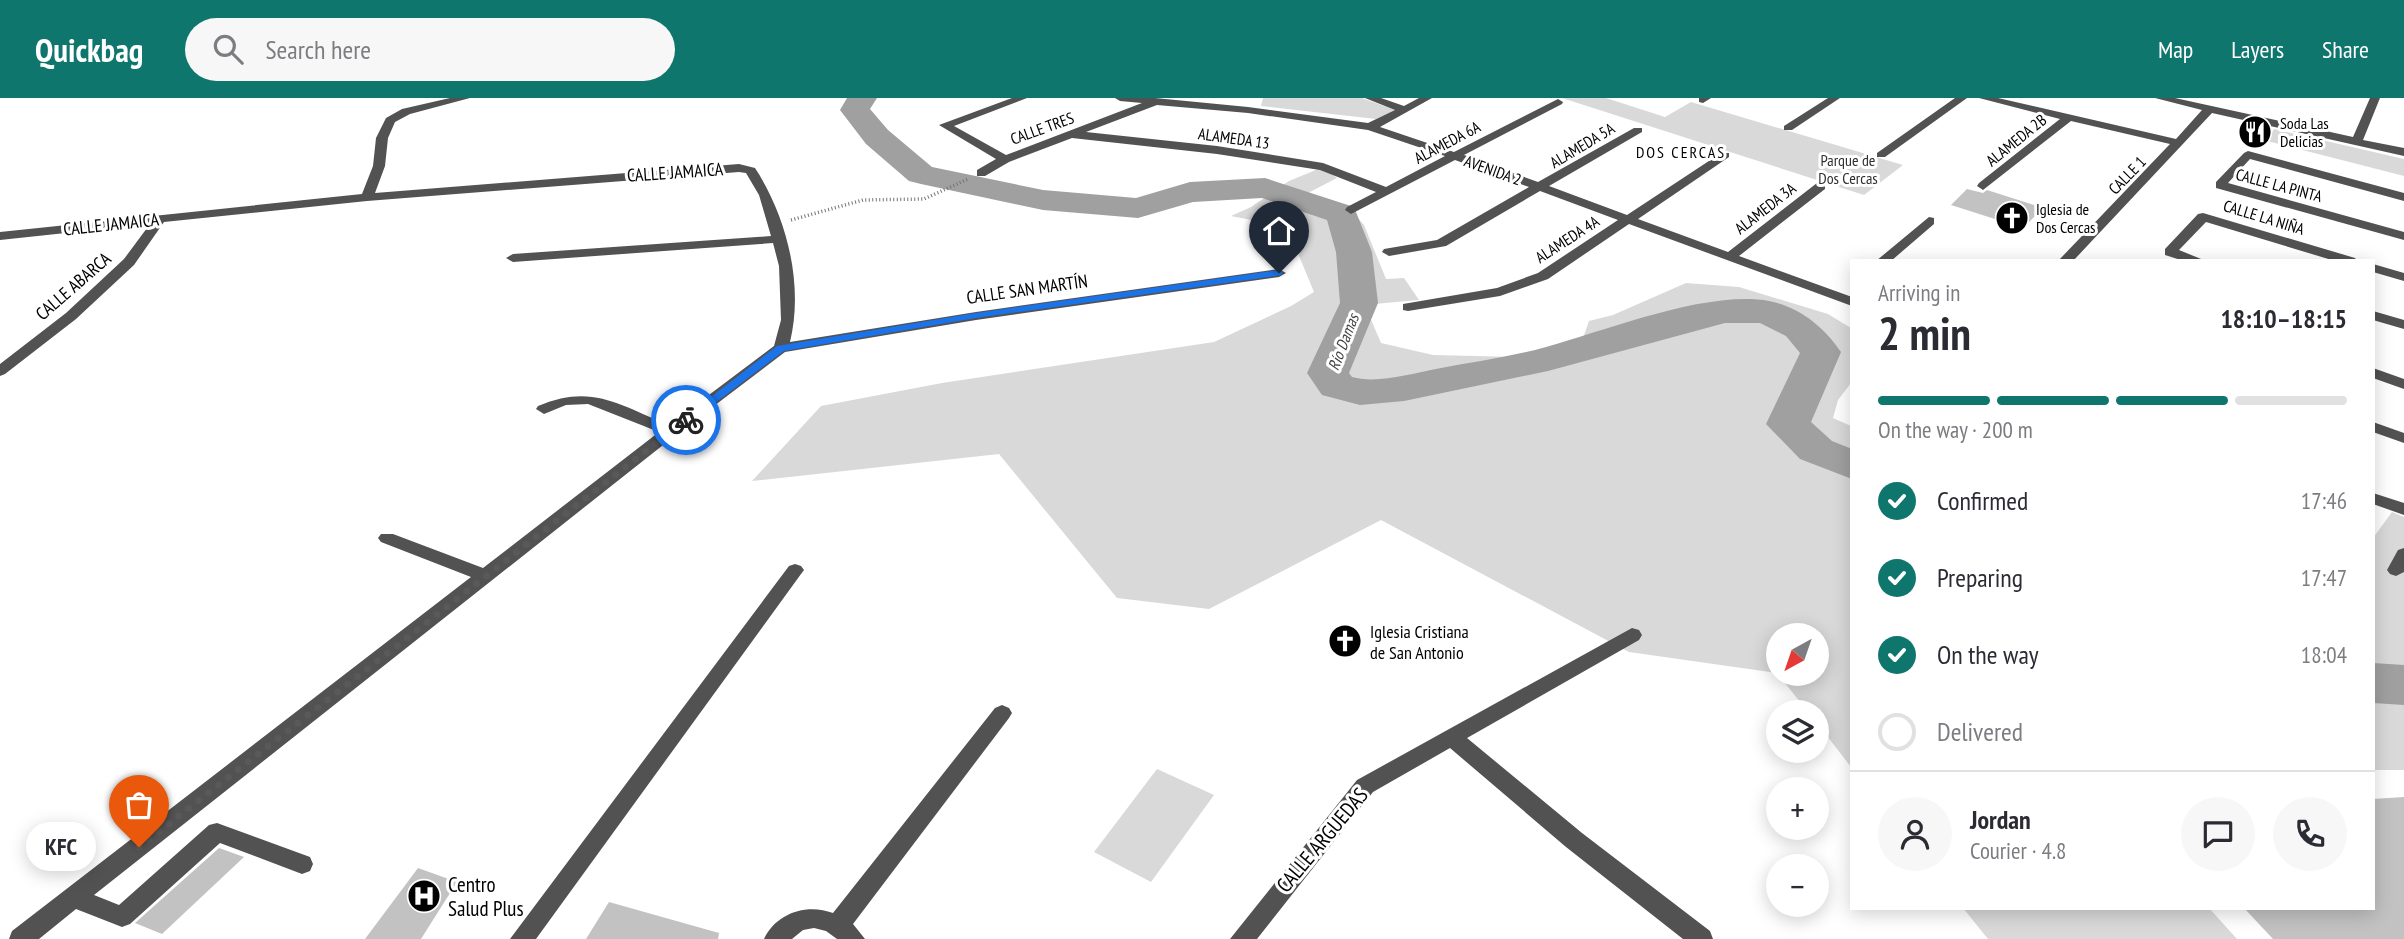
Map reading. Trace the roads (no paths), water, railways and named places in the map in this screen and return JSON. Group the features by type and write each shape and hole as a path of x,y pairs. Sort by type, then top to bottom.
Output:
{"street":[{"path":"367,197 379,166 382,138 390,120 406,111 465,98"},
{"path":"1005,159 945,125 1022,98"},
{"name":"AVENIDA 2","path":"1120,98 1155,103 1251,104 1370,127 1629,219 1845,300"},
{"path":"1370,98 1403,110"},
{"path":"1370,127 1427,98"},
{"path":"1788,128 1835,98"},
{"path":"1881,155 1962,98"},
{"path":"1984,98 2179,143"},
{"path":"2160,98 2404,152"},
{"path":"2223,112 2230,98"},
{"path":"2357,141 2375,98"},
{"name":"ALAMEDA 6A","path":"1351,210 1558,102"},
{"name":"CALLE TRES","path":"981,173 1005,159 1155,103"},
{"name":"CALLE 1","path":"2066,259 2209,109"},
{"name":"ALAMEDA 2B","path":"1983,186 2068,118"},
{"name":"ALAMEDA 5A","path":"1389,252 1441,243 1638,130"},
{"name":"ALAMEDA 13","path":"1071,134 1217,150 1323,167 1387,192"},
{"name":"ALAMEDA 4A","path":"1408,307 1500,292 1543,276 1725,155"},
{"name":"CALLE LA PINTA","path":"2404,197 2248,155 2220,185 2404,236"},
{"name":"CALLE JAMAICA","path":"0,236 367,197 739,168 751,171 765,195 786,266 788,320 781,348"},
{"name":"ALAMEDA 3A","path":"1729,257 1821,186"},
{"name":"CALLE LA NIÑA","path":"2193,259 2170,252 2203,217 2343,259"},
{"name":"CALLE ABARCA","path":"0,371 71,316 129,262 160,219"},
{"path":"1884,259 1929,221"},
{"path":"513,258 778,239"},
{"path":"2375,269 2404,277"},
{"name":"CALLE SAN MARTÍN","path":"781,348 976,316 1279,273"},
{"path":"2375,316 2404,325"},
{"path":"21,939 781,348"},
{"path":"2375,374 2404,384"},
{"path":"544,409 563,401 590,399 671,431"},
{"path":"2375,428 2404,438"},
{"path":"2375,499 2404,509"},
{"path":"387,538 485,576"},
{"path":"522,939 795,570"},
{"name":"CALLE ARGUEDAS","path":"1242,939 1258,915 1365,786 1632,635"},
{"path":"776,939 786,927 810,916 845,932 1002,713"},
{"path":"1453,738 1574,840 1701,939"},
{"path":"74,898 122,917 218,832 302,864"}],"waterway":[{"name":"Río Damas","path":"862,98 855,110 877,137 921,174 1043,200 1138,208 1190,192 1265,188 1342,214 1354,252 1359,303 1328,373 1337,386 1360,392 1404,388 1548,359 1676,322 1725,311 1767,312 1800,328 1821,352 1788,424 1816,450 1850,464"},
{"name":"Río Damas","path":"2375,683 2404,685"}],"place":[{"name":"Soda Las Delicias","path":"2255,132"},
{"name":"Iglesia de Dos Cercas","path":"2012,218"},
{"name":"Iglesia Cristiana de San Antonio","path":"1345,641"},
{"name":"KFC","path":"139,847"},
{"name":"Centro Salud Plus","path":"424,896"}],"district":[{"name":"DOS CERCAS","path":"1681,152"}],"park label":[{"name":"Parque de Dos Cercas","path":"1848,169"}]}
